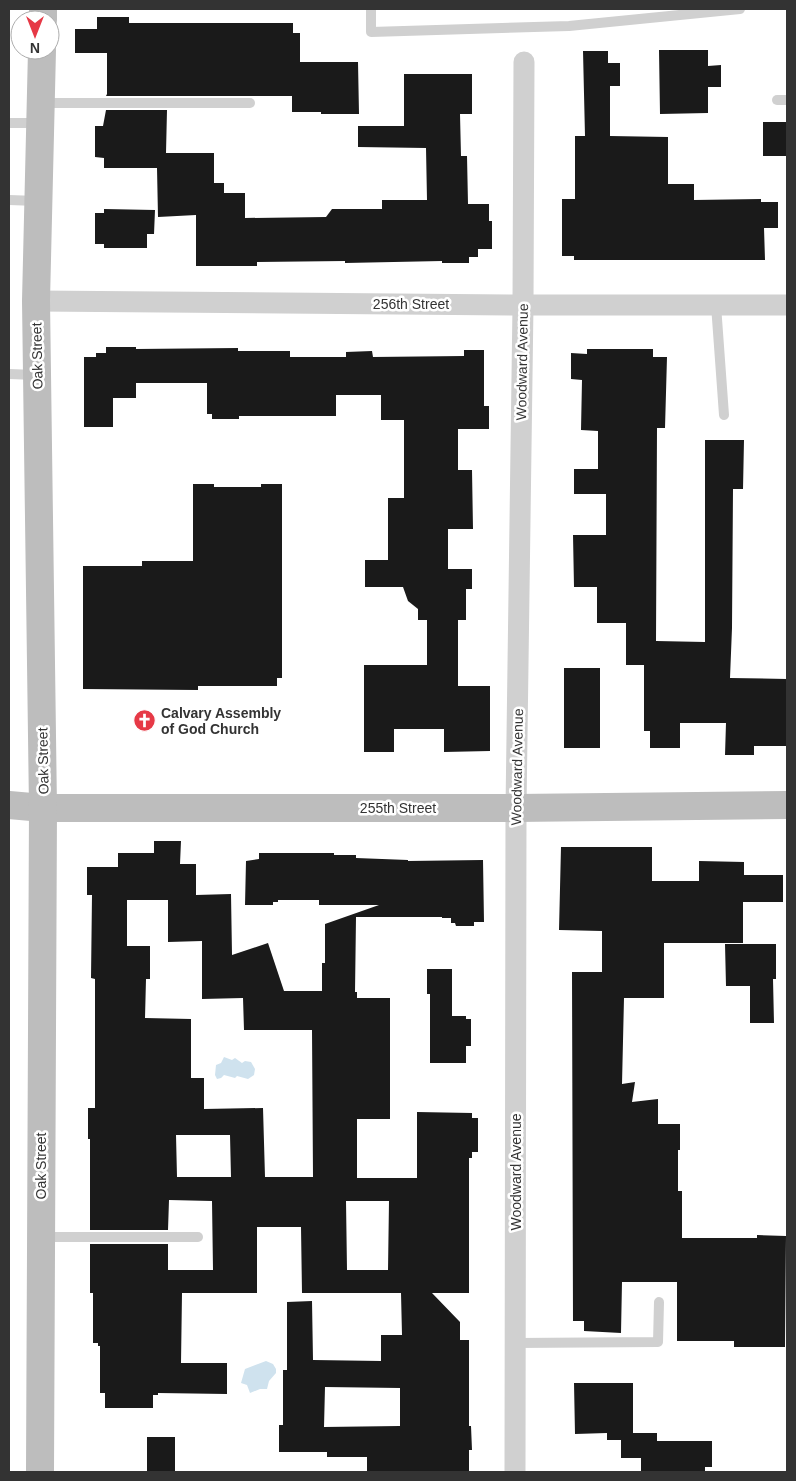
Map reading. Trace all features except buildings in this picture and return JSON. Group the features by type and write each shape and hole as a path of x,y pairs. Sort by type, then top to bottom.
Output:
{"street":[{"name":"Oak Street","path":"40,1472 43,808 36,302 42,60"},
{"name":"Woodward Avenue","path":"515,1472 516,808 523,305 524,62"},
{"name":"256th Street","path":"36,302 787,305"},
{"name":"255th Street","path":"9,805 43,808 516,808 787,805"}],"lane":[{"path":"371,9 371,32 569,26 740,9"},
{"path":"9,122 41,113 250,103"},
{"path":"9,200 38,201"},
{"path":"716,305 724,416"},
{"path":"9,374 37,375"},
{"path":"41,1237 198,1237"},
{"path":"516,1343 658,1342 659,1302"}],"water":[{"path":"224,1057 232,1060 235,1058 242,1063 245,1061 251,1062 255,1069 254,1075 248,1079 224,1075 217,1079 215,1075 216,1065 221,1063"},
{"path":"266,1361 273,1364 276,1373 269,1381 267,1389 260,1389 250,1393 247,1385 241,1383 245,1369"}],"place":[{"name":"Calvary Assembly of God Church","path":"145,721"}]}
